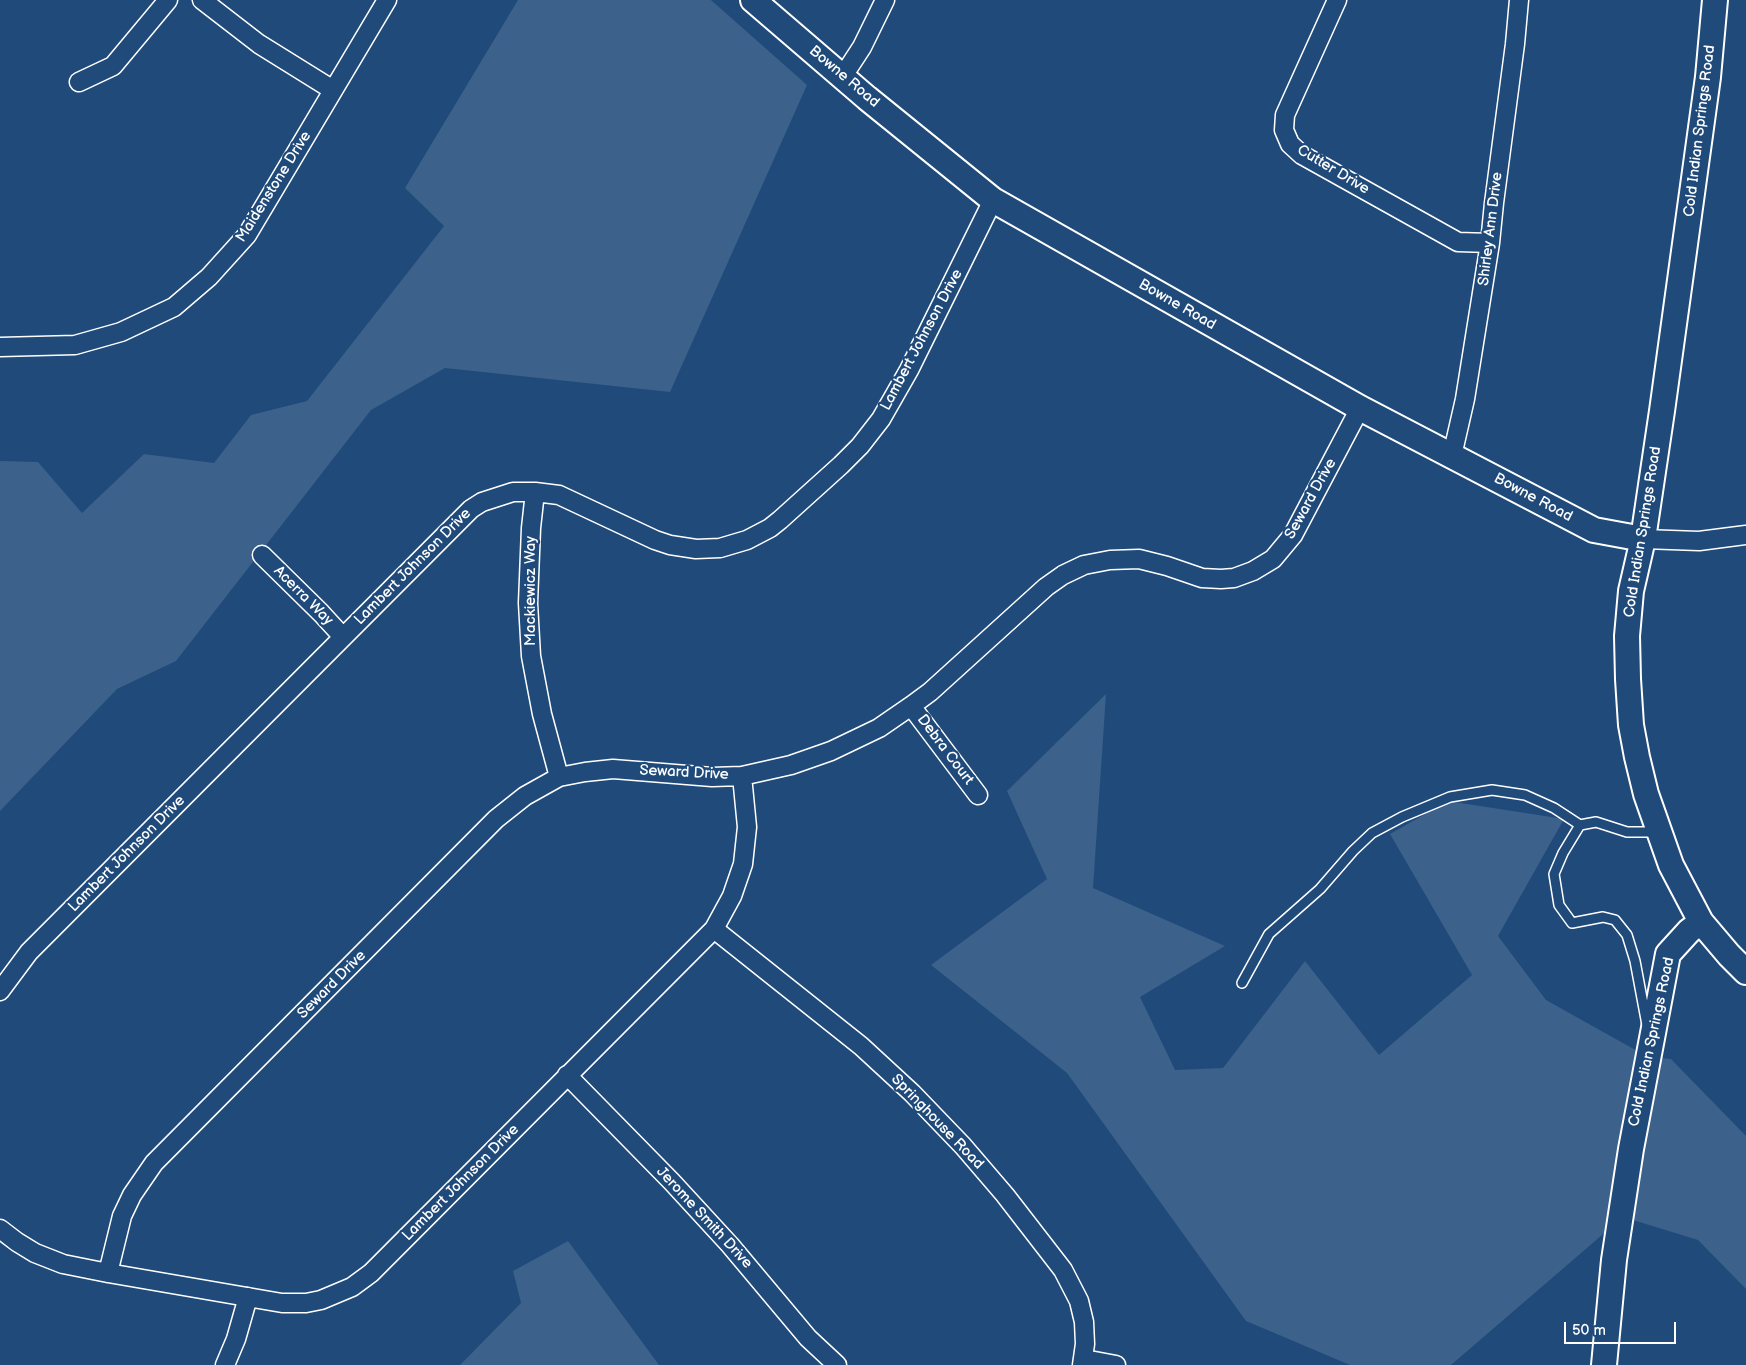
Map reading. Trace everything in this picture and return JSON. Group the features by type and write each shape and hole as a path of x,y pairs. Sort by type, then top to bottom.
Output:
{"street":[{"path":"79,82 113,66 168,0"},
{"path":"202,0 259,44 333,90"},
{"name":"Maidenstone Drive","path":"0,347 75,345 121,332 174,307 209,277 247,235 387,0"},
{"name":"Bowne Road","path":"753,0 955,170 994,200 1360,408 1594,530 1643,539"},
{"path":"843,76 862,47 885,0"},
{"name":"Cutter Drive","path":"1337,0 1284,115 1284,130 1290,144 1302,156 1458,242 1490,243"},
{"name":"Shirley Ann Drive","path":"1452,456 1465,399 1490,243 1519,0"},
{"name":"Cold Indian Springs Road","path":"1604,1365 1614,1260 1631,1149 1668,954 1677,942 1701,922 1671,865 1658,832 1636,757 1631,725 1627,636 1631,591 1643,539 1707,86 1715,0"},
{"name":"Lambert Johnson Drive","path":"0,991 29,952 471,509 482,502 513,492 559,495 655,540 683,548 712,548 735,544 770,528 841,465 860,446 881,419 910,370 994,200"},
{"name":"Seward Drive","path":"108,1273 122,1216 132,1195 154,1162 496,819 525,796 559,777 613,769 704,777 742,776 791,765 831,751 879,728 911,706 930,692 1046,587 1063,575 1084,566 1110,560 1139,559 1202,578 1221,579 1244,575 1265,565 1288,544 1360,408"},
{"name":"Mackiewicz Way","path":"535,492 531,528 528,603 531,656 542,714 559,777"},
{"path":"1643,539 1699,541 1746,535"},
{"name":"Acerra Way","path":"262,555 343,637"},
{"name":"Debra Court","path":"911,706 978,794"},
{"name":"Lambert Johnson Drive","path":"0,1229 16,1242 44,1258 108,1273 282,1303 306,1303 334,1295 361,1281 429,1216 714,929 732,896 743,864 747,827 742,776"},
{"path":"1701,922 1746,972"},
{"name":"Springhouse Road","path":"714,929 861,1046 912,1093 963,1146 1005,1195 1069,1278 1082,1312 1085,1344 1083,1362"},
{"name":"Jerome Smith Drive","path":"567,1076 672,1182 730,1245 808,1338 837,1365"},
{"path":"225,1365 236,1339 248,1296"},
{"path":"1083,1362 1116,1365"}],"lane":[{"path":"1242,983 1269,934 1320,889 1353,851 1372,833 1402,817 1450,797 1492,790 1525,795 1554,808 1580,825 1596,822 1627,832 1658,832"},
{"path":"1580,825 1563,853 1554,874 1559,906 1572,923 1603,917 1615,920 1627,935 1635,961 1651,1043"}],"shaded area":[{"path":"518,0 711,0 807,85 670,392 445,368 371,410 176,661 117,689 0,811 0,461 38,462 82,513 144,454 214,463 251,415 307,401 444,226 405,188"},
{"path":"1106,694 1093,888 1225,946 1140,997 1175,1070 1223,1068 1305,961 1379,1055 1472,975 1390,834 1448,801 1564,819 1498,936 1546,1000 1648,1057 1671,1059 1746,1136 1746,1289 1698,1240 1623,1217 1451,1365 1350,1365 1246,1321 1067,1073 931,965 1047,879 1007,791"},
{"path":"568,1241 659,1365 460,1365 521,1303 513,1271"}]}
